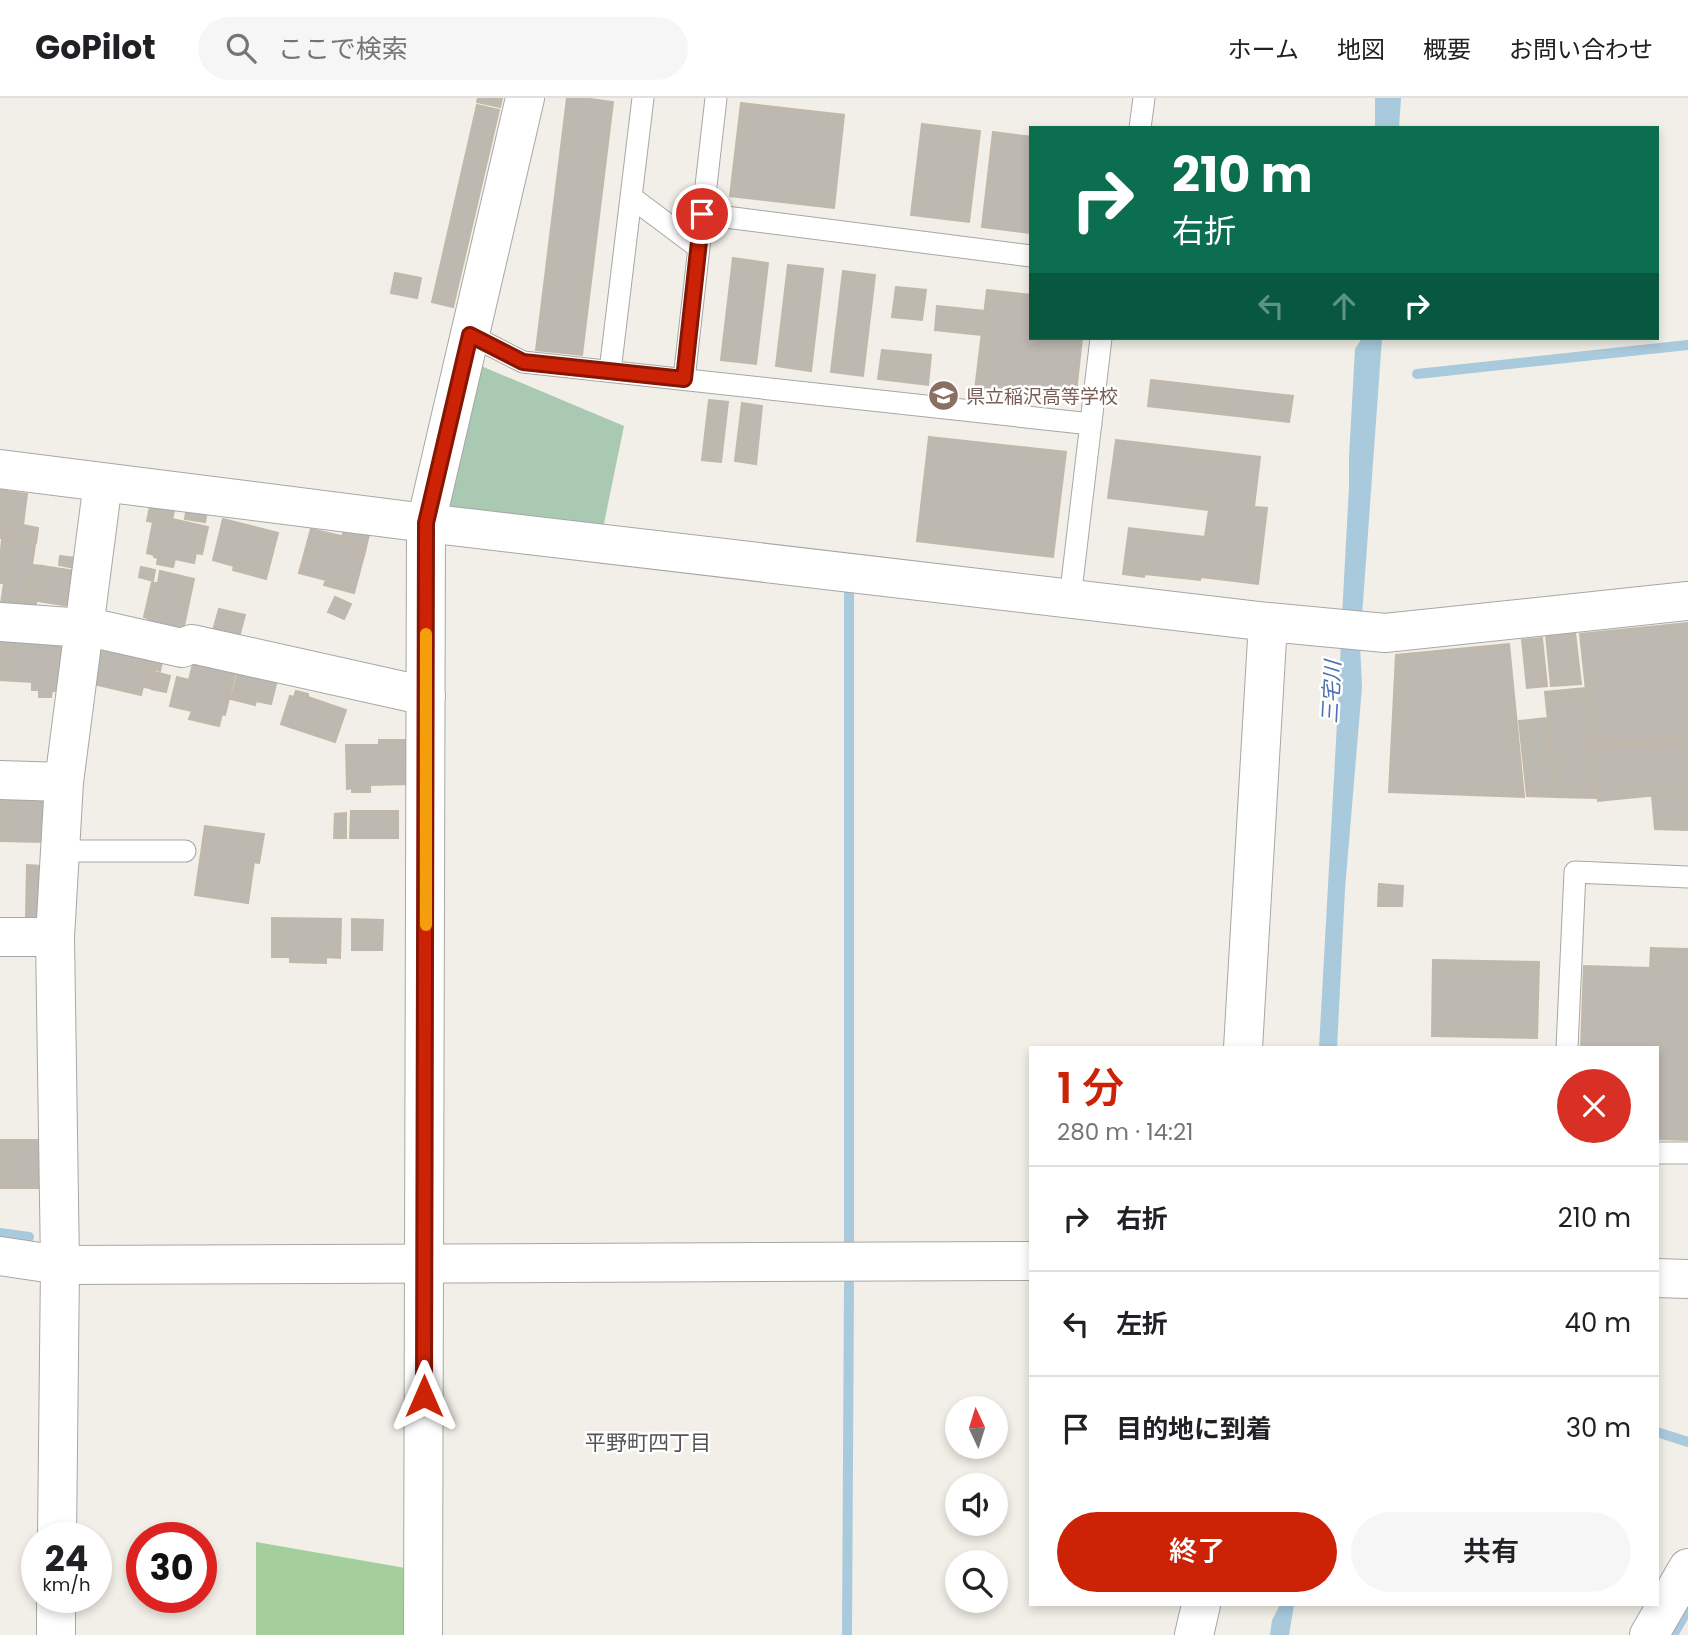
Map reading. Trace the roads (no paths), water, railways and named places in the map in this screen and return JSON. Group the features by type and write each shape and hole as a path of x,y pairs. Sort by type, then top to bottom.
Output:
{"street":[{"path":"423,1635 426,523 525,98"},
{"path":"0,469 426,523 1268,622 1385,633 1688,601"},
{"path":"57,1522 60,1265 55,937 64,782 103,482"},
{"path":"0,622 84,627 182,648 192,644 426,696"},
{"path":"1244,1046 1268,622"},
{"path":"0,780 64,782"},
{"path":"0,937 55,937"},
{"path":"0,1256 60,1265 1029,1261"},
{"path":"1659,1278 1688,1279"},
{"path":"1649,1635 1688,1567"},
{"path":"1194,1635 1201,1606"},
{"path":"56,1613 56,1635"}],"lane":[{"path":"610,371 643,98"},
{"path":"684,379 716,98"},
{"path":"1140,126 1144,98"},
{"path":"631,197 699,248"},
{"path":"702,214 1029,256"},
{"path":"470,335 523,362 1091,424"},
{"path":"1070,599 1101,340"},
{"path":"60,851 185,851"},
{"path":"1567,1046 1575,872 1688,877"},
{"path":"1659,1153 1688,1153"}],"water":[{"path":"1375,98 1401,98 1399,126 1375,126"},
{"path":"1361,340 1382,340 1360,644 1362,687 1345,889 1337,1046 1319,1046 1339,687 1355,349"},
{"path":"1279,1606 1294,1606 1289,1635 1270,1635 1272,1620"}],"waterway":[{"path":"1417,374 1688,345"},
{"path":"849,588 849,1248"},
{"path":"0,1233 29,1237"},
{"path":"847,1635 849,1284"},
{"path":"1659,1433 1688,1442"},
{"path":"1673,1635 1688,1609"}],"place":[{"name":"県立稲沢高等学校","path":"943,396"}],"district":[{"name":"平野町四丁目","path":"648,1442"}],"water label":[{"name":"三宅川","path":"1331,692"}]}
